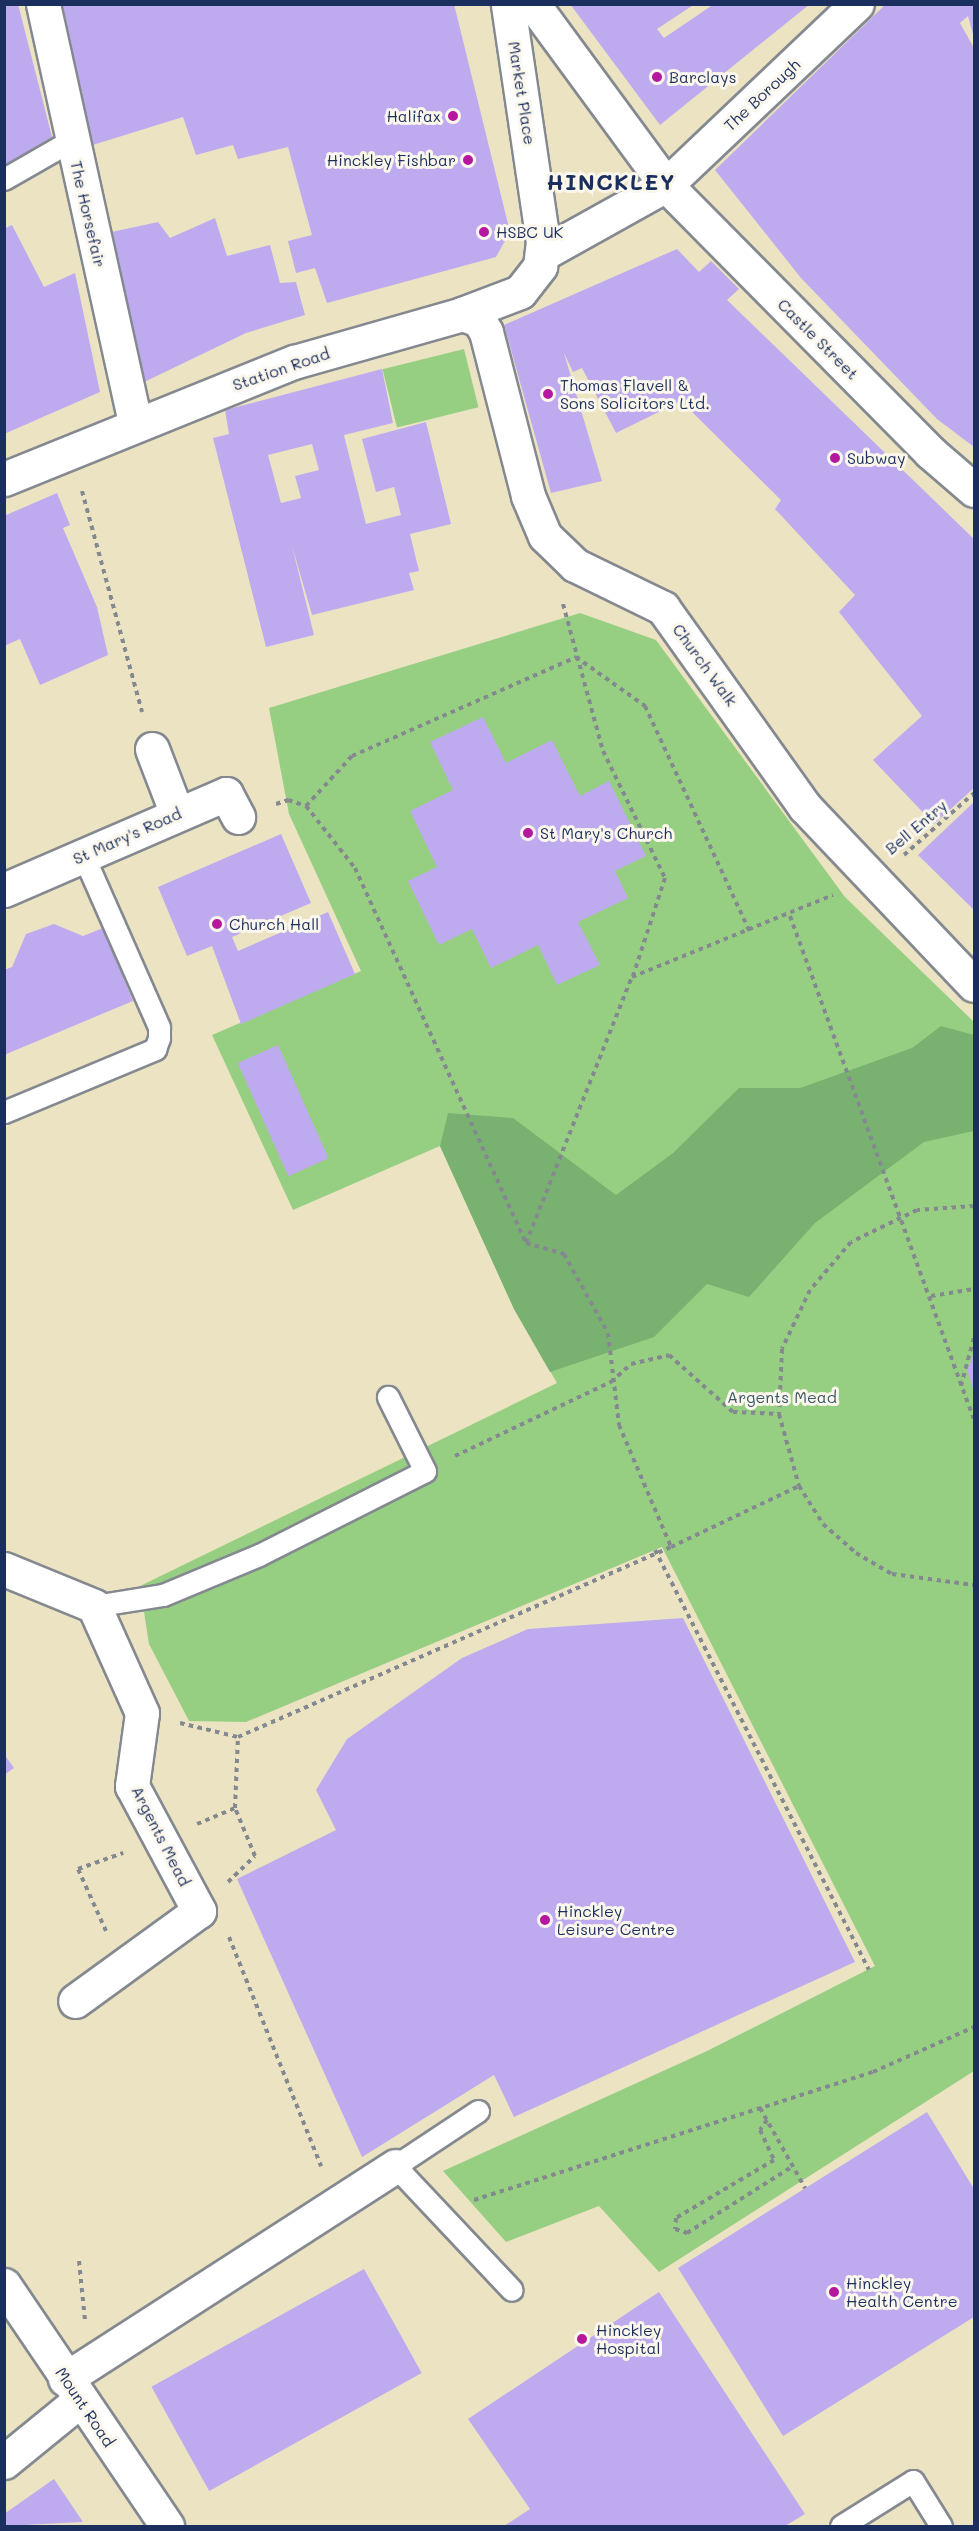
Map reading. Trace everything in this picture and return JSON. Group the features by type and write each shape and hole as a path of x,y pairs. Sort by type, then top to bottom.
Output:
{"street":[{"name":"The Horsefair","path":"43,4 135,423"},
{"name":"Market Place","path":"508,4 542,254"},
{"name":"Castle Street","path":"533,4 666,185 930,452 975,490"},
{"name":"The Borough","path":"542,254 666,185 857,4"},
{"name":"Station Road","path":"4,479 135,423 294,362 462,314 520,292 534,276 542,254"},
{"name":"Church Walk","path":"462,314 478,320 486,332 528,496 545,536 575,565 663,608 805,807 975,985"},
{"path":"152,749 177,814"},
{"name":"St Mary's Road","path":"4,890 226,794 238,817"},
{"path":"4,1569 94,1606 142,1713"},
{"name":"Argents Mead","path":"75,2001 199,1911 132,1786 142,1713"},
{"path":"4,2462 78,2380 336,2201 395,2166"},
{"name":"Mount Road","path":"4,2286 78,2380 167,2526"}],"lane":[{"path":"4,179 72,140"},
{"path":"4,1112 155,1049 159,1038 159,1028 83,855"},
{"path":"94,1606 163,1596 259,1555 425,1471 388,1397"},
{"path":"478,2111 395,2166 436,2214 512,2290"},
{"path":"841,2526 913,2481 941,2526"}],"path":[{"path":"71,450 152,749"},
{"path":"576,657 645,706 750,932"},
{"path":"526,1243 632,977 665,878 603,751 576,657"},
{"path":"576,657 352,756 306,806 355,868 526,1243 564,1254 608,1333 611,1382 619,1425 670,1547"},
{"name":"Bell Entry","path":"632,977 750,932 871,877 916,846 975,793"},
{"path":"790,915 975,1420"},
{"path":"975,1206 900,1215 851,1242 810,1290 782,1349 779,1414 799,1486 823,1524 874,1564 936,1583 975,1585"},
{"path":"931,1296 975,1289"},
{"path":"961,1387 975,1337"},
{"path":"425,1471 611,1382 631,1364 669,1355 733,1412 779,1414"},
{"path":"142,1713 238,1737 655,1550 670,1547 799,1486"},
{"path":"655,1550 869,1970"},
{"path":"225,1891 255,1856 235,1808 238,1737"},
{"path":"227,1931 336,2201"},
{"path":"436,2214 873,2072 975,2027"},
{"path":"760,2108 805,2188"},
{"path":"767,2120 760,2130 774,2160 676,2218 675,2229 687,2233 793,2166"},
{"path":"78,2380 79,2261"}],"green space":[{"path":"464,349 479,407 397,428 382,369"},
{"path":"580,613 656,640 845,897 974,1022 974,2071 659,2272 599,2206 506,2242 443,2171 707,2051 875,1966 662,1547 246,1722 189,1721 149,1644 140,1586 557,1383 514,1309 440,1146 293,1210 212,1035 361,971 289,814 269,708"},
{"path":"941,1026 974,1035 974,1131 924,1142 815,1223 749,1297 707,1284 654,1337 550,1372 514,1309 440,1146 448,1113 513,1118 616,1195 673,1153 739,1088 800,1088 912,1048"}],"building":[{"path":"4,4 18,4 52,137 4,166"},
{"path":"50,4 454,4 510,232 496,257 327,303 315,268 296,273 288,241 312,235 288,147 238,159 233,145 196,155 183,117 83,148"},
{"path":"570,4 695,4 657,29 664,38 714,4 810,4 660,125"},
{"path":"886,4 974,4 974,38 968,16 960,23 974,48 974,447 937,419 801,278 715,170"},
{"path":"215,218 227,256 270,245 280,283 296,282 305,315 246,333 138,385 107,233 158,222 170,238"},
{"path":"12,225 44,287 75,273 100,392 4,434 4,229"},
{"path":"677,249 699,272 711,261 739,289 727,300 974,539 974,788 934,824 873,760 922,716 839,612 855,595 775,509 781,500 681,401 616,433 582,368 573,372 564,353 602,481 551,493 504,325"},
{"path":"382,369 393,423 344,435 366,524 401,515 394,487 376,492 362,439 426,422 451,524 410,534 419,571 409,573 414,590 312,615 292,546 314,635 266,647 213,438 229,434 225,410","holes":["312,444 319,470 295,476 301,498 281,503 268,455"]},
{"path":"57,493 70,525 63,528 97,607 108,655 40,685 20,639 4,646 4,516"},
{"name":"St Mary's Church","path":"483,717 506,763 552,740 580,796 609,781 646,856 615,871 628,898 578,922 600,965 557,985 538,945 491,968 472,929 439,945 408,881 437,867 410,811 453,790 430,742"},
{"path":"974,802 974,910 918,855"},
{"name":"Church Hall","path":"281,834 311,903 232,937 238,951 328,912 355,974 241,1024 212,946 187,956 158,887"},
{"path":"54,924 83,936 103,928 133,1001 4,1055 4,970 12,967 26,934"},
{"path":"278,1045 328,1158 288,1176 238,1063"},
{"path":"974,1354 974,1391 967,1370"},
{"name":"Hinckley Leisure Centre","path":"683,1618 855,1962 514,2117 494,2075 362,2157 237,1879 336,1830 316,1790 347,1739 462,1658 528,1629"},
{"path":"4,1754 14,1768 4,1775"},
{"name":"Hinckley Health Centre","path":"927,2112 974,2189 974,2317 783,2436 678,2268"},
{"path":"364,2269 422,2373 209,2491 151,2387"},
{"path":"659,2292 805,2514 785,2526 504,2526 530,2509 468,2419"},
{"path":"54,2479 83,2522 4,2526 4,2514"}],"place":[{"name":"Barclays","path":"657,77"},
{"name":"Halifax","path":"453,116"},
{"name":"Hinckley Fishbar","path":"468,160"},
{"name":"HSBC UK","path":"484,232"},
{"name":"Thomas Flavell & Sons Solicitors Ltd.","path":"548,394"},
{"name":"Subway","path":"835,458"},
{"name":"St Mary's Church","path":"528,833"},
{"name":"Church Hall","path":"217,924"},
{"name":"Hinckley Leisure Centre","path":"545,1920"},
{"name":"Hinckley Health Centre","path":"834,2292"},
{"name":"Hinckley Hospital","path":"582,2339"}],"district":[{"name":"HINCKLEY","path":"611,182"}]}
